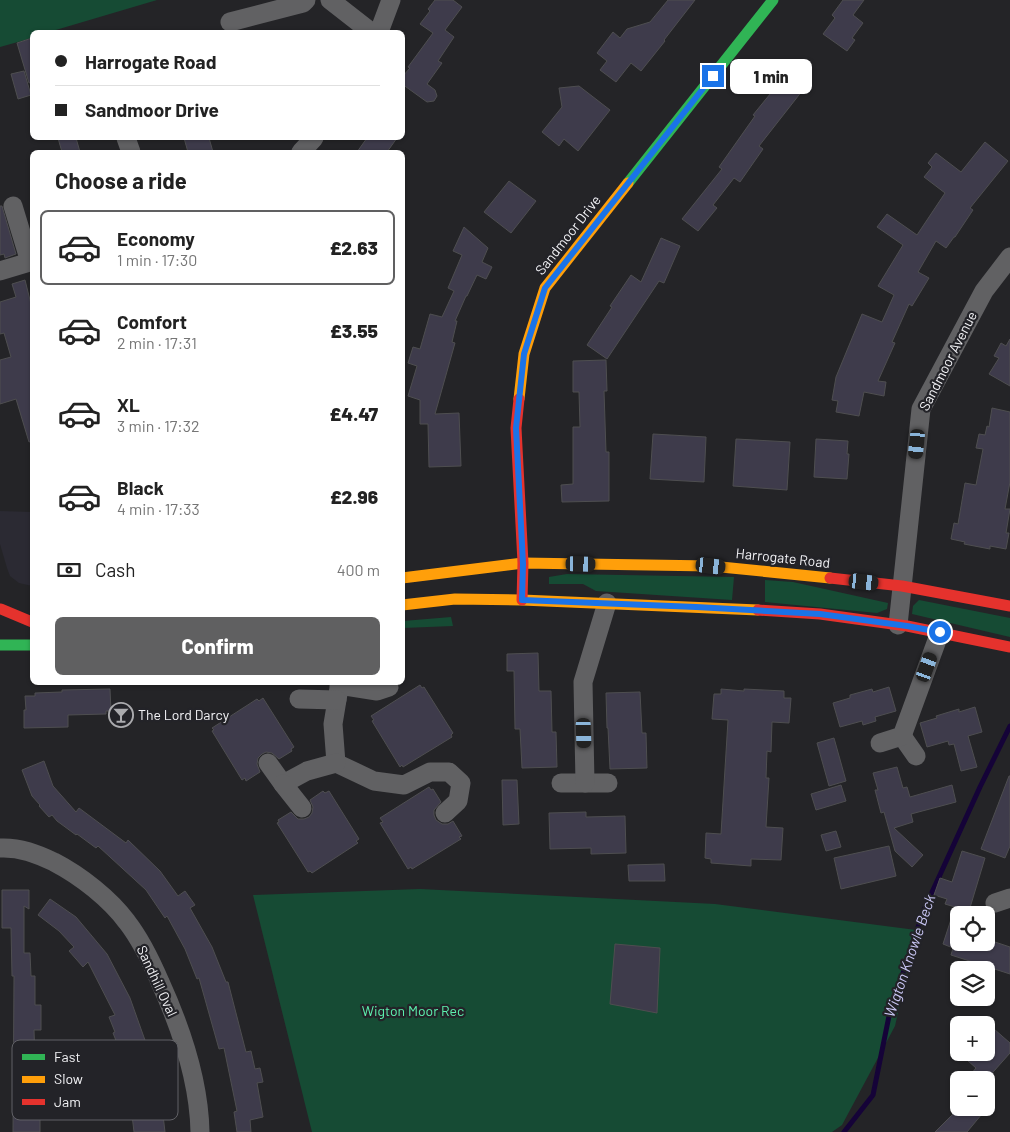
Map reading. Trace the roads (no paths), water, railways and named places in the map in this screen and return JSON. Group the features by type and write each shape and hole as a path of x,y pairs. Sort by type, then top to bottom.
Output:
{"main road":[{"name":"Sandmoor Drive","path":"522,600 523,564 516,428 524,354 545,288 774,0"},
{"name":"Harrogate Road","path":"405,578 523,564 711,566 902,586 1010,606"},
{"path":"405,605 455,599 522,600 820,614 940,632 1010,647"},
{"path":"0,608 30,609"},
{"path":"0,608 30,622"},
{"path":"0,645 30,644"}],"street":[{"path":"230,22 303,3 306,0"},
{"path":"330,0 368,30"},
{"path":"380,30 391,0"},
{"path":"303,150 312,140"},
{"path":"13,206 30,264"},
{"name":"Sandmoor Avenue","path":"898,625 921,409 984,291 1010,257"},
{"path":"0,271 30,267"},
{"path":"585,783 583,682 607,603"},
{"path":"902,736 940,632"},
{"path":"299,699 339,689 377,691 389,687"},
{"path":"339,689 333,724 346,769"},
{"path":"880,743 902,736"},
{"path":"902,736 916,756"},
{"path":"268,763 302,808"},
{"path":"283,784 307,771 346,769 374,781 380,786 404,785 430,772 449,772 461,783 458,801 444,813"},
{"path":"561,783 608,784"},
{"name":"Sandhill Oval","path":"0,848 36,854 66,868 100,893 127,922 149,957 169,1002 189,1057 200,1118 200,1132"}],"waterway":[{"name":"Wigton Knowle Beck","path":"844,1132 873,1095 889,1016 923,912 1010,726"}],"place":[{"name":"The Lord Darcy","path":"121,715"}],"park label":[{"name":"Wigton Moor Rec","path":"413,1011"}]}
